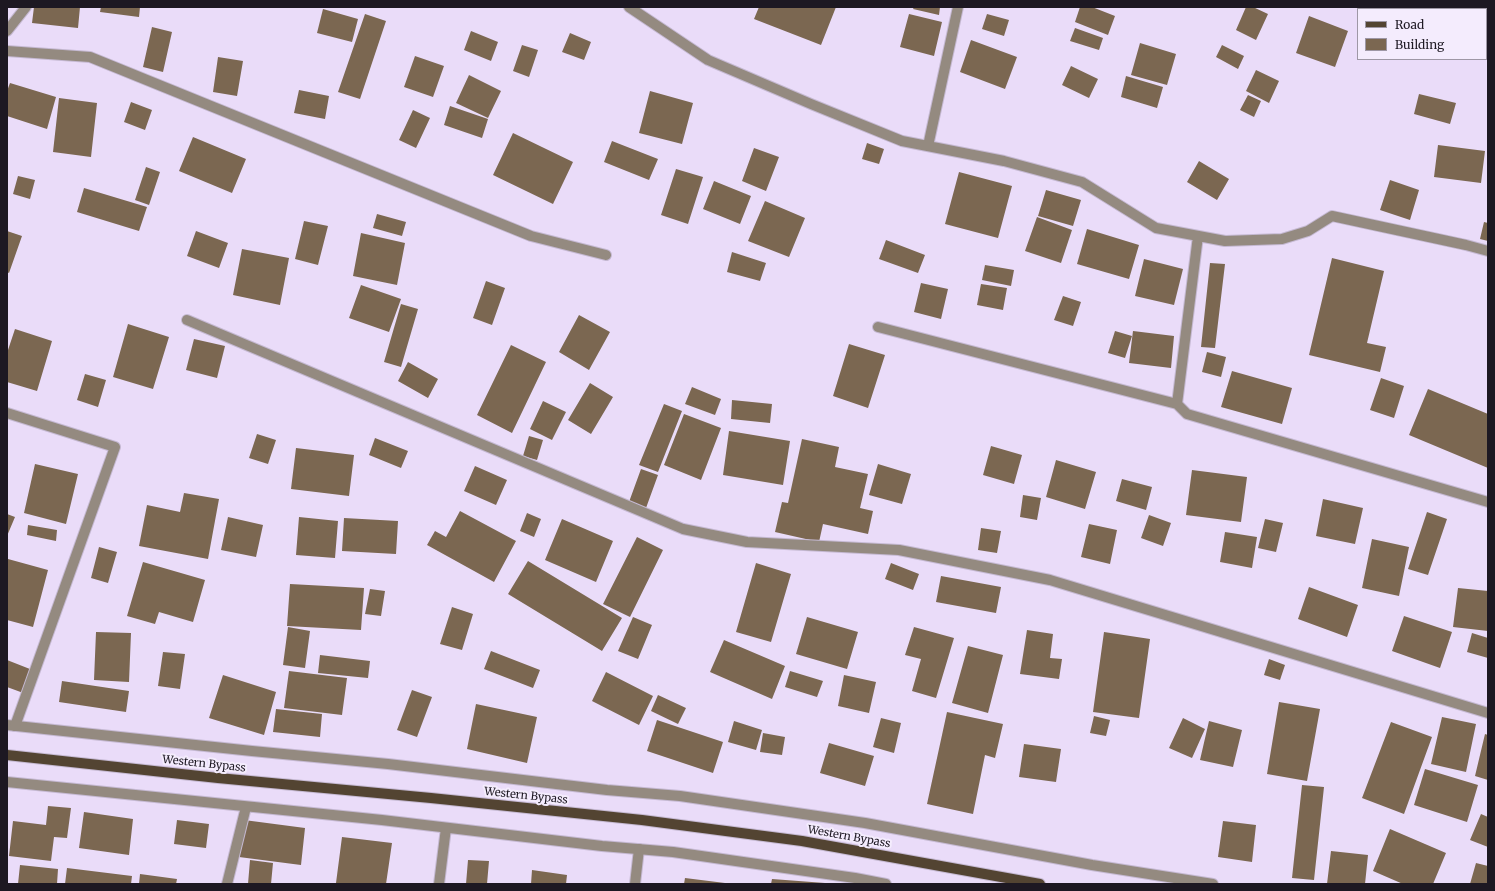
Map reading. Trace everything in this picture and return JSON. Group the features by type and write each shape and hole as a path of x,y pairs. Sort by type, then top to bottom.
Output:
{"main road":[{"name":"Western Bypass","path":"7,754 218,778 424,797 642,820 802,841 1040,884"}],"street":[{"path":"7,31 26,7"},
{"path":"629,7 708,60 902,141 1004,162 1082,182 1156,228 1225,241 1282,239 1308,231 1332,216 1466,244 1488,251"},
{"path":"928,146 958,7"},
{"path":"7,51 90,57 531,236 606,255"},
{"path":"1176,404 1198,236"},
{"path":"187,320 684,529 747,542 899,550 1050,580 1488,713"},
{"path":"878,327 1176,404 1187,414 1488,502"},
{"path":"7,413 115,447 11,725 236,750 388,764 607,790 680,796 865,823 1092,865 1213,884"},
{"path":"7,782 382,820 673,852 886,884"},
{"path":"227,884 246,807"},
{"path":"439,884 446,828"},
{"path":"635,884 639,849"}],"building":[{"path":"34,7 80,7 78,28 32,23"},
{"path":"101,7 140,7 139,17 100,12"},
{"path":"759,7 836,7 821,45 754,19"},
{"path":"914,7 940,7 939,15 913,9"},
{"path":"1080,7 1092,7 1115,16 1108,35 1075,22"},
{"path":"1246,7 1253,7 1268,14 1256,40 1236,30"},
{"path":"323,9 358,19 352,42 317,33"},
{"path":"365,14 386,21 360,99 338,92"},
{"path":"909,14 942,22 934,56 900,47"},
{"path":"987,14 1009,20 1004,36 982,29"},
{"path":"1309,16 1348,31 1335,67 1296,53"},
{"path":"152,27 172,32 163,72 143,67"},
{"path":"1075,28 1103,38 1099,50 1070,41"},
{"path":"471,31 498,42 491,61 464,50"},
{"path":"570,33 591,42 584,60 562,52"},
{"path":"971,40 1017,57 1005,89 960,72"},
{"path":"1140,43 1176,54 1167,85 1131,75"},
{"path":"522,45 538,50 529,77 513,71"},
{"path":"1222,45 1244,56 1238,69 1216,57"},
{"path":"415,56 444,66 433,97 404,87"},
{"path":"218,57 243,61 237,96 213,92"},
{"path":"1071,66 1098,79 1089,98 1062,85"},
{"path":"1256,70 1279,81 1269,103 1246,91"},
{"path":"469,75 501,91 488,118 456,103"},
{"path":"1126,76 1163,87 1157,108 1121,97"},
{"path":"10,83 56,97 47,129 7,116 7,91"},
{"path":"299,90 329,96 325,119 294,113"},
{"path":"650,91 693,103 682,144 639,133"},
{"path":"1419,94 1456,103 1450,124 1414,114"},
{"path":"1248,95 1261,101 1254,117 1240,110"},
{"path":"59,98 97,103 91,157 53,152"},
{"path":"131,102 152,110 145,130 124,122"},
{"path":"450,106 488,119 482,138 444,125"},
{"path":"413,110 430,118 416,148 399,140"},
{"path":"513,133 573,162 553,204 493,175"},
{"path":"193,137 246,159 232,193 179,171"},
{"path":"612,141 658,159 649,180 604,162"},
{"path":"867,143 884,149 879,164 862,159"},
{"path":"1438,145 1485,151 1481,183 1434,177"},
{"path":"754,148 779,157 766,191 742,181"},
{"path":"1199,161 1229,179 1217,200 1187,182"},
{"path":"146,167 160,172 149,205 135,200"},
{"path":"676,169 703,177 688,224 661,215"},
{"path":"959,172 1012,186 998,238 945,224"},
{"path":"18,176 35,180 30,199 13,194"},
{"path":"1390,180 1419,190 1410,220 1380,210"},
{"path":"714,181 751,196 740,224 703,209"},
{"path":"84,188 147,207 139,231 77,212"},
{"path":"1046,190 1081,200 1073,226 1038,216"},
{"path":"765,201 805,218 789,257 748,241"},
{"path":"377,214 406,222 402,236 373,228"},
{"path":"1037,217 1072,230 1061,263 1025,251"},
{"path":"304,221 328,226 318,265 295,259"},
{"path":"1484,222 1488,223 1488,241 1480,239"},
{"path":"1087,229 1139,245 1129,279 1077,264"},
{"path":"7,231 22,236 9,273 7,272"},
{"path":"196,231 228,243 219,268 187,256"},
{"path":"361,233 405,243 397,285 353,276"},
{"path":"886,240 925,255 918,273 879,259"},
{"path":"242,249 289,258 280,305 233,295"},
{"path":"732,252 766,263 760,281 727,272"},
{"path":"1332,258 1384,271 1367,343 1386,347 1380,372 1309,355"},
{"path":"1144,259 1183,269 1174,305 1135,296"},
{"path":"1210,263 1225,264 1215,348 1201,347"},
{"path":"985,265 1014,270 1011,286 982,280"},
{"path":"486,281 505,288 492,325 473,318"},
{"path":"921,283 948,289 941,319 914,312"},
{"path":"981,284 1007,288 1003,310 977,305"},
{"path":"361,285 401,299 389,332 349,318"},
{"path":"1063,296 1081,302 1073,326 1054,320"},
{"path":"401,304 418,309 401,367 384,362"},
{"path":"579,315 610,332 589,370 559,352"},
{"path":"128,324 169,337 153,389 113,377"},
{"path":"15,329 52,341 37,391 7,382 7,353"},
{"path":"1115,331 1132,336 1125,358 1108,353"},
{"path":"1133,331 1174,336 1171,368 1129,363"},
{"path":"194,339 225,346 217,378 186,370"},
{"path":"849,344 885,355 868,408 833,396"},
{"path":"511,345 546,362 512,433 477,415"},
{"path":"1207,352 1226,357 1221,377 1202,372"},
{"path":"408,362 438,379 428,398 398,381"},
{"path":"1232,371 1292,388 1282,424 1221,407"},
{"path":"85,374 106,380 98,407 77,400"},
{"path":"1381,378 1404,386 1394,418 1370,410"},
{"path":"590,383 613,397 591,434 568,420"},
{"path":"692,387 721,399 715,415 685,404"},
{"path":"1428,389 1488,414 1488,468 1409,435"},
{"path":"732,400 772,404 770,423 731,419"},
{"path":"543,401 566,412 552,440 530,429"},
{"path":"664,404 682,411 658,472 639,465"},
{"path":"684,414 721,428 701,480 664,465"},
{"path":"729,431 790,441 783,485 723,475"},
{"path":"257,434 276,440 268,464 249,458"},
{"path":"529,436 543,440 537,460 523,456"},
{"path":"375,438 408,451 401,468 369,455"},
{"path":"802,439 839,447 835,467 868,474 860,508 873,511 868,534 823,524 819,542 775,532 782,502 788,503"},
{"path":"991,446 1022,455 1014,484 983,475"},
{"path":"296,448 354,455 349,496 291,489"},
{"path":"1056,460 1096,472 1085,509 1046,497"},
{"path":"35,464 78,474 66,524 24,513"},
{"path":"878,464 911,474 902,504 869,495"},
{"path":"475,466 507,480 496,505 464,491"},
{"path":"641,469 658,475 646,508 629,502"},
{"path":"1192,470 1247,477 1241,522 1186,515"},
{"path":"1122,479 1152,487 1146,510 1116,501"},
{"path":"184,493 219,499 208,559 139,546 147,505 180,512"},
{"path":"1023,495 1041,498 1037,520 1020,517"},
{"path":"1323,499 1363,508 1355,544 1316,536"},
{"path":"460,511 516,541 494,582 427,545 435,531 446,537"},
{"path":"1427,512 1447,519 1428,575 1408,569"},
{"path":"527,513 541,519 534,537 520,531"},
{"path":"7,514 15,517 7,536"},
{"path":"1149,515 1171,523 1163,546 1141,538"},
{"path":"228,517 263,525 256,557 221,550"},
{"path":"299,517 338,521 335,558 296,555"},
{"path":"344,518 398,521 396,554 342,551"},
{"path":"562,519 613,541 596,582 545,560"},
{"path":"1265,519 1283,523 1276,552 1258,548"},
{"path":"1089,524 1117,530 1110,564 1081,557"},
{"path":"28,525 57,530 56,541 27,535"},
{"path":"981,528 1001,531 997,553 978,550"},
{"path":"1225,532 1257,537 1252,568 1220,562"},
{"path":"637,537 663,550 630,617 603,604"},
{"path":"1372,539 1409,547 1399,596 1362,588"},
{"path":"99,547 117,552 108,583 91,578"},
{"path":"8,559 48,570 33,627 7,620"},
{"path":"528,561 622,618 602,651 508,594"},
{"path":"143,562 205,580 193,622 159,612 155,624 127,616"},
{"path":"756,563 791,574 771,642 736,632"},
{"path":"891,563 919,574 913,590 885,579"},
{"path":"941,576 1001,587 996,613 936,602"},
{"path":"290,584 364,588 361,630 287,626"},
{"path":"1309,587 1358,605 1347,637 1298,619"},
{"path":"1458,588 1488,591 1488,631 1453,627"},
{"path":"370,589 385,591 381,616 365,614"},
{"path":"452,607 473,614 462,650 440,644"},
{"path":"1404,616 1452,632 1440,668 1392,651"},
{"path":"633,617 652,625 638,659 618,651"},
{"path":"807,617 858,632 847,669 796,654"},
{"path":"288,627 310,631 305,668 283,665"},
{"path":"914,627 954,638 936,698 912,691 921,659 905,655"},
{"path":"1027,630 1053,634 1050,658 1062,659 1059,679 1020,674"},
{"path":"96,632 131,633 129,682 94,680"},
{"path":"1104,632 1150,639 1139,718 1093,712"},
{"path":"1472,633 1488,638 1488,658 1467,652"},
{"path":"724,640 785,666 772,699 710,672"},
{"path":"968,646 1003,655 988,713 952,703"},
{"path":"491,651 540,670 533,688 484,669"},
{"path":"163,652 185,654 180,689 158,686"},
{"path":"320,655 370,661 368,678 318,673"},
{"path":"1269,659 1285,665 1280,680 1264,675"},
{"path":"7,660 35,671 26,694 7,687"},
{"path":"289,671 347,678 342,715 284,708"},
{"path":"790,671 823,681 817,697 785,687"},
{"path":"606,672 653,696 639,725 592,701"},
{"path":"223,675 276,692 264,735 209,718"},
{"path":"844,675 876,682 869,713 838,706"},
{"path":"62,681 129,691 126,712 59,702"},
{"path":"412,690 432,697 417,737 397,730"},
{"path":"658,695 686,708 678,724 651,711"},
{"path":"1279,702 1320,709 1307,781 1267,774"},
{"path":"476,704 537,717 527,763 467,749"},
{"path":"276,709 322,714 320,737 273,732"},
{"path":"947,712 1003,724 995,758 985,755 973,814 927,804"},
{"path":"1094,716 1110,720 1106,736 1090,733"},
{"path":"1442,717 1476,724 1466,772 1431,764"},
{"path":"881,718 901,723 894,753 873,747"},
{"path":"1183,718 1205,729 1192,758 1169,748"},
{"path":"657,720 723,742 713,773 647,751"},
{"path":"734,721 762,730 756,750 728,742"},
{"path":"1209,721 1242,730 1233,767 1200,760"},
{"path":"1391,722 1432,737 1404,814 1362,798"},
{"path":"763,733 785,737 782,755 760,752"},
{"path":"1485,734 1488,735 1488,780 1475,776"},
{"path":"829,743 874,756 865,786 820,773"},
{"path":"1024,744 1061,749 1056,782 1019,777"},
{"path":"1425,769 1478,785 1467,822 1414,805"},
{"path":"1302,785 1324,787 1314,880 1292,878"},
{"path":"48,806 71,808 67,838 54,837 51,861 9,856 13,821 46,825"},
{"path":"84,812 133,819 129,855 79,848"},
{"path":"1481,814 1488,817 1488,847 1470,840"},
{"path":"177,820 209,824 206,848 174,844"},
{"path":"244,820 305,828 301,865 239,857"},
{"path":"1223,821 1256,825 1252,862 1218,857"},
{"path":"1390,829 1446,853 1433,884 1403,884 1373,871"},
{"path":"342,837 392,843 386,884 336,883"},
{"path":"1331,851 1368,855 1365,884 1327,884"},
{"path":"250,860 273,863 271,884 248,884"},
{"path":"468,860 489,861 487,884 466,884"},
{"path":"1476,863 1488,866 1488,884 1470,884"},
{"path":"20,865 58,869 57,884 18,884"},
{"path":"67,868 132,876 131,884 65,884"},
{"path":"532,870 567,875 566,884 531,884"},
{"path":"140,874 177,879 176,884 139,884"},
{"path":"685,878 725,883 725,884 684,884"},
{"path":"772,879 825,883 825,884 771,884"}]}
